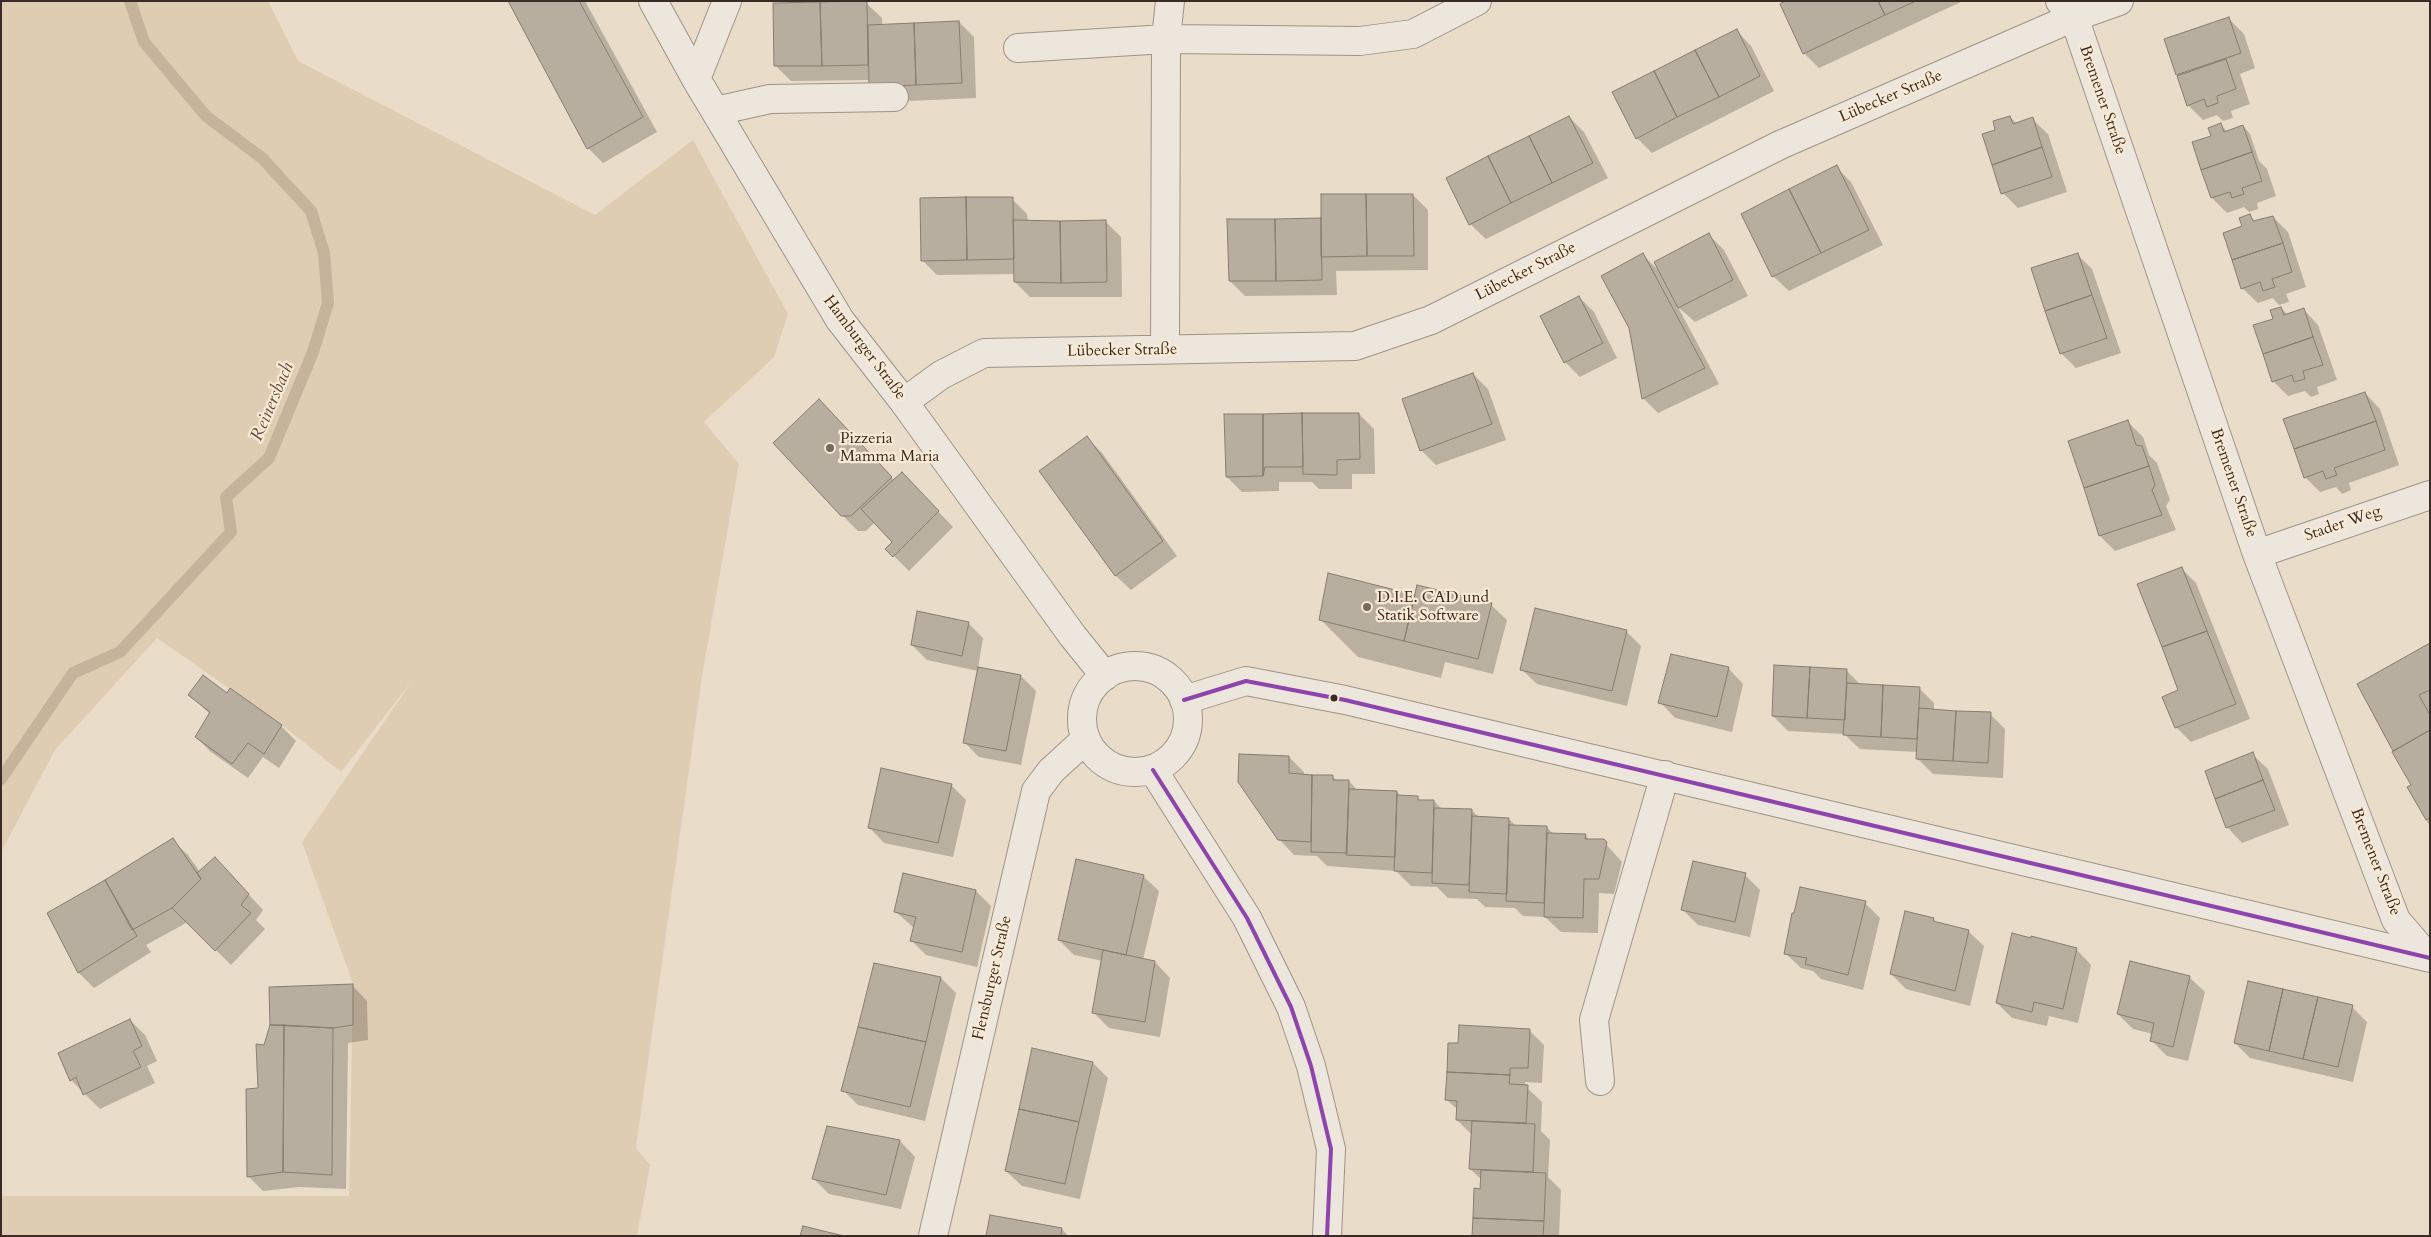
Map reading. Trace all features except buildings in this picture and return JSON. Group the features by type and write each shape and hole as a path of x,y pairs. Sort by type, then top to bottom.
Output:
{"street":[{"name":"Hamburger Straße","path":"653,1 696,79 831,306 870,360 904,402 1072,635 1104,676"},
{"path":"696,79 727,1"},
{"path":"1165,350 1166,39 1170,1"},
{"path":"1018,48 1166,39 1360,41 1413,34 1477,1"},
{"name":"Lübecker Straße","path":"904,402 941,375 984,353 1355,346 1431,320 1780,145 2067,9 2119,1"},
{"name":"Bremener Straße","path":"2067,9 2257,554 2396,920 2429,957"},
{"path":"716,111 770,99 894,96"},
{"name":"Stader Weg","path":"2257,554 2430,494"},
{"path":"1126,668 1151,669 1162,673 1171,680 1184,700 1188,723 1185,735 1173,755 1153,770 1132,770 1114,766 1098,756 1086,740 1081,720 1082,707 1090,691 1104,676 1126,668"},
{"path":"1184,700 1246,681 1345,700 2429,957"},
{"name":"Flensburger Straße","path":"933,1236 1036,791 1051,770 1086,740"},
{"path":"1153,770 1247,918 1290,1007 1311,1066 1331,1149 1327,1236"},
{"path":"1600,1081 1594,1020 1665,775"}],"shaded area":[{"path":"1,1 268,1 298,61 595,215 693,140 788,314 774,357 704,422 739,464 702,677 636,1148 650,1165 637,1236 1,1236 1,1196 349,1196 353,984 302,842 412,681 341,772 282,725 157,638 55,750 1,852"}],"waterway":[{"name":"Reinersbach","path":"1,779 73,673 120,652 231,532 226,497 269,458 313,352 328,303 324,253 311,211 262,158 206,116 144,42 130,1"}],"transit line":[{"path":"1184,700 1246,681 1345,700 2430,958"},
{"path":"1153,770 1247,918 1291,1007 1311,1066 1331,1149 1327,1236"}],"place":[{"name":"Pizzeria Mamma Maria","path":"830,448"},
{"name":"D.I.E. CAD und Statik Software","path":"1367,607"}]}
